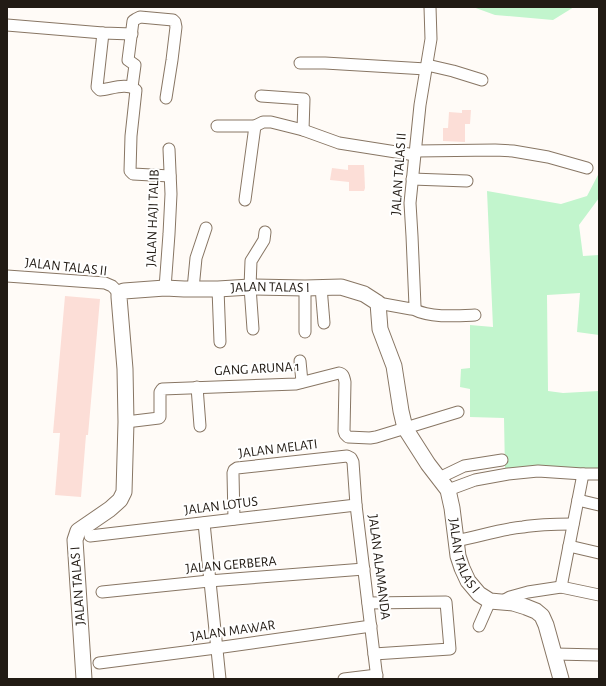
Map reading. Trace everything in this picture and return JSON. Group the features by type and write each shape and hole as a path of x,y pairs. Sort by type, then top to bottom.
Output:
{"street":[{"name":"JALAN TALAS II","path":"412,308 415,306 416,299 410,203 420,105 431,39 430,7"},
{"path":"132,87 135,65 128,60 133,22 140,17 173,20 176,27 166,98"},
{"path":"7,24 103,33 132,34"},
{"path":"103,33 97,87 100,90 116,87 132,87 136,90 131,136 130,171 133,174 170,176"},
{"path":"300,63 427,67 453,71 482,80"},
{"path":"261,96 304,99 303,130"},
{"path":"217,126 255,126 267,121 303,130 339,143 415,153 495,150 512,151 548,157 587,168"},
{"path":"245,200 255,126"},
{"name":"JALAN HAJI TALIB","path":"165,288 171,194 169,149"},
{"path":"412,179 467,181"},
{"path":"193,289 196,258 206,228"},
{"path":"253,329 250,287 251,261 264,240 265,232"},
{"name":"JALAN TALAS II","path":"7,276 105,283 112,286 119,293"},
{"name":"JALAN TALAS I","path":"84,679 75,540 78,531 110,509 120,500 124,492 126,422 125,369 119,293 124,291 165,288 218,289 250,287 341,288 364,294 374,299 378,303 380,329 394,366 400,411 405,428 443,484 452,508 458,556 468,581 479,594 496,602 513,603 526,607 536,611 542,616 555,654 561,679"},
{"path":"321,287 324,323"},
{"path":"305,288 305,332"},
{"path":"218,289 220,342"},
{"path":"378,303 412,308 418,312 445,316 475,315"},
{"path":"300,361 302,382"},
{"name":"GANG ARUNA 1","path":"126,422 160,417 160,392 162,389 270,385 302,382 341,374 344,376 345,382 344,431 348,437 370,438 405,428"},
{"path":"197,387 200,426"},
{"path":"405,428 458,412"},
{"name":"JALAN MELATI","path":"234,519 233,473 237,468 347,456 351,458"},
{"name":"JALAN ALAMANDA","path":"351,458 353,462 356,505 377,677"},
{"path":"443,484 464,466 502,460"},
{"path":"443,484 538,471 599,474"},
{"path":"560,587 583,474"},
{"path":"578,500 599,505"},
{"name":"JALAN LOTUS","path":"90,536 356,505"},
{"path":"204,523 220,679"},
{"path":"455,541 522,527 548,524 573,524"},
{"path":"569,546 599,553"},
{"name":"JALAN GERBERA","path":"102,592 210,581 364,569"},
{"path":"479,626 496,602 510,596 560,587 599,595"},
{"path":"368,603 446,602 450,649 374,654"},
{"name":"JALAN MAWAR","path":"99,663 371,626"},
{"path":"555,654 599,655"},
{"path":"344,679 377,677"}],"green space":[{"path":"473,7 574,7 553,20 495,15"},
{"path":"599,173 599,198 579,225 583,256 599,255 599,335 577,332 580,293 547,295 548,391 563,393 599,391 599,471 505,471 504,418 470,417 470,389 460,387 461,369 470,368 470,325 493,327 487,191 561,204 587,196"}],"building":[{"path":"462,110 471,110 470,124 465,124 465,142 443,141 443,128 448,128 449,112 462,113"},
{"path":"348,165 364,165 364,191 349,191 349,182 330,180 332,168 348,170"},
{"path":"65,296 100,299 81,497 55,495 60,433 53,433"}]}
